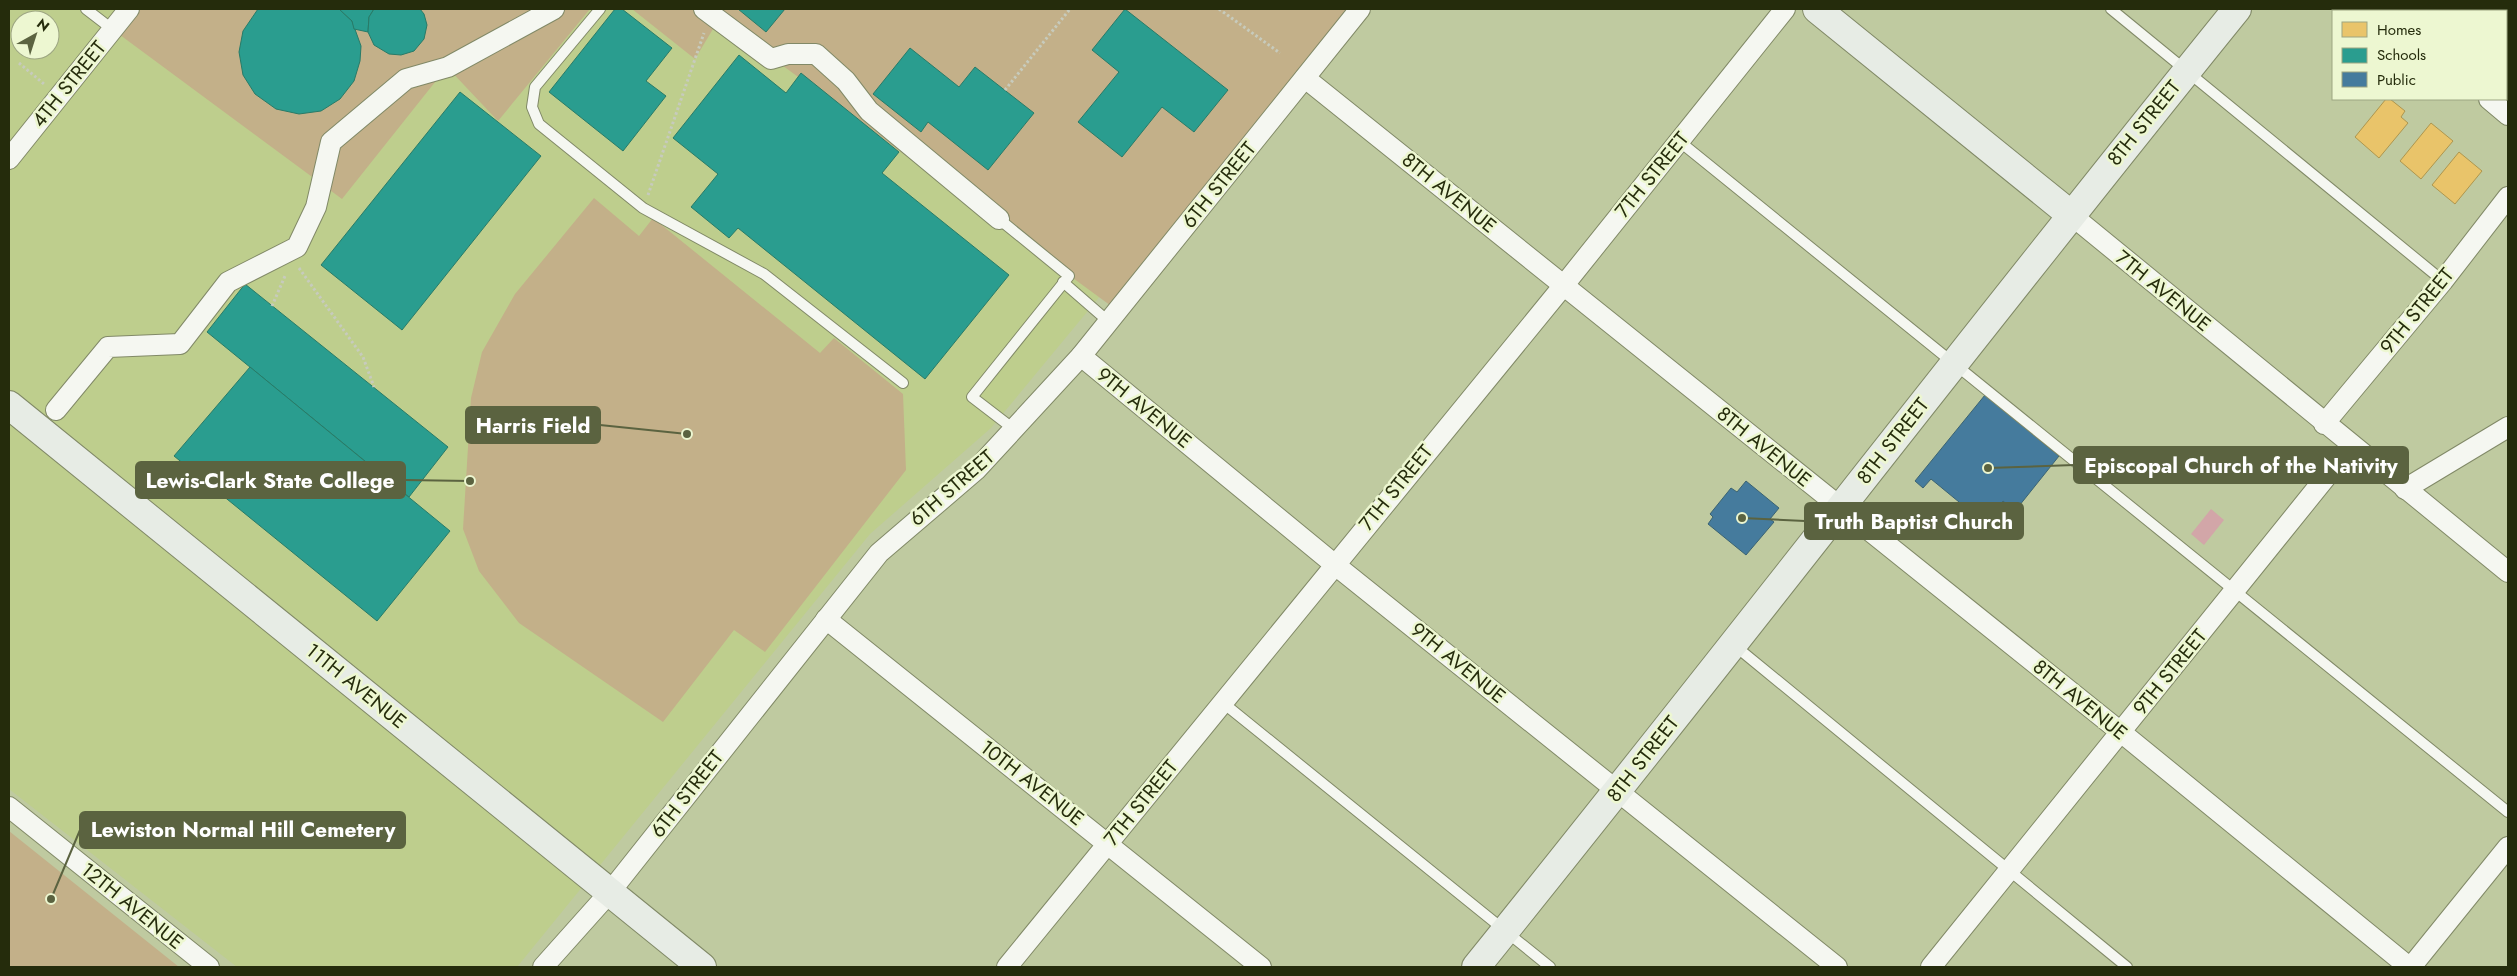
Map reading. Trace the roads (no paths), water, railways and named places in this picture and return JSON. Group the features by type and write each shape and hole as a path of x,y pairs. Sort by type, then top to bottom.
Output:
{"main road":[{"name":"7TH AVENUE","path":"1817,9 2070,214"},
{"name":"8TH STREET","path":"1476,967 1618,792 2070,214 2237,9"},
{"name":"11TH AVENUE","path":"9,405 702,967"}],"street":[{"name":"4TH STREET","path":"9,159 129,9"},
{"path":"56,410 108,347 180,344 228,282 292,253 297,247 316,207 331,142 406,79 448,67 554,9"},
{"name":"6TH STREET","path":"543,967 610,892 879,554 976,470 1015,430 1081,356 1360,9"},
{"name":"7TH STREET","path":"1007,967 1334,564 1564,285 1784,9"},
{"path":"708,11 771,59 788,54 816,54 846,81 870,111 999,219"},
{"name":"8TH AVENUE","path":"1305,78 2122,733 2405,966"},
{"path":"2490,100 2508,115"},
{"name":"9TH STREET","path":"2324,424 2443,281 2508,197"},
{"name":"7TH AVENUE","path":"2070,214 2324,424 2508,572"},
{"name":"9TH AVENUE","path":"1081,356 1334,564 1837,967"},
{"path":"2405,489 2508,427"},
{"name":"9TH STREET","path":"1931,967 2122,733 2351,446"},
{"name":"10TH AVENUE","path":"826,619 1261,967"},
{"name":"12TH AVENUE","path":"9,807 209,967"},
{"path":"2405,966 2508,847"}],"lane":[{"path":"86,9 112,29"},
{"path":"600,9 535,88 532,107 539,124 643,208 764,274 903,382"},
{"path":"2111,9 2443,281"},
{"path":"1680,141 2508,812"},
{"path":"999,219 1069,276 972,397 1015,430"},
{"path":"1063,282 1108,322"},
{"path":"1734,644 2127,967"},
{"path":"1222,702 1550,967"}],"place":[{"name":"Harris Field","path":"687,434"},
{"name":"Episcopal Church of the Nativity","path":"1988,468"},
{"name":"Lewis-Clark State College","path":"470,481"},
{"name":"Truth Baptist Church","path":"1742,518"},
{"name":"Lewiston Normal Hill Cemetery","path":"51,899"}]}
